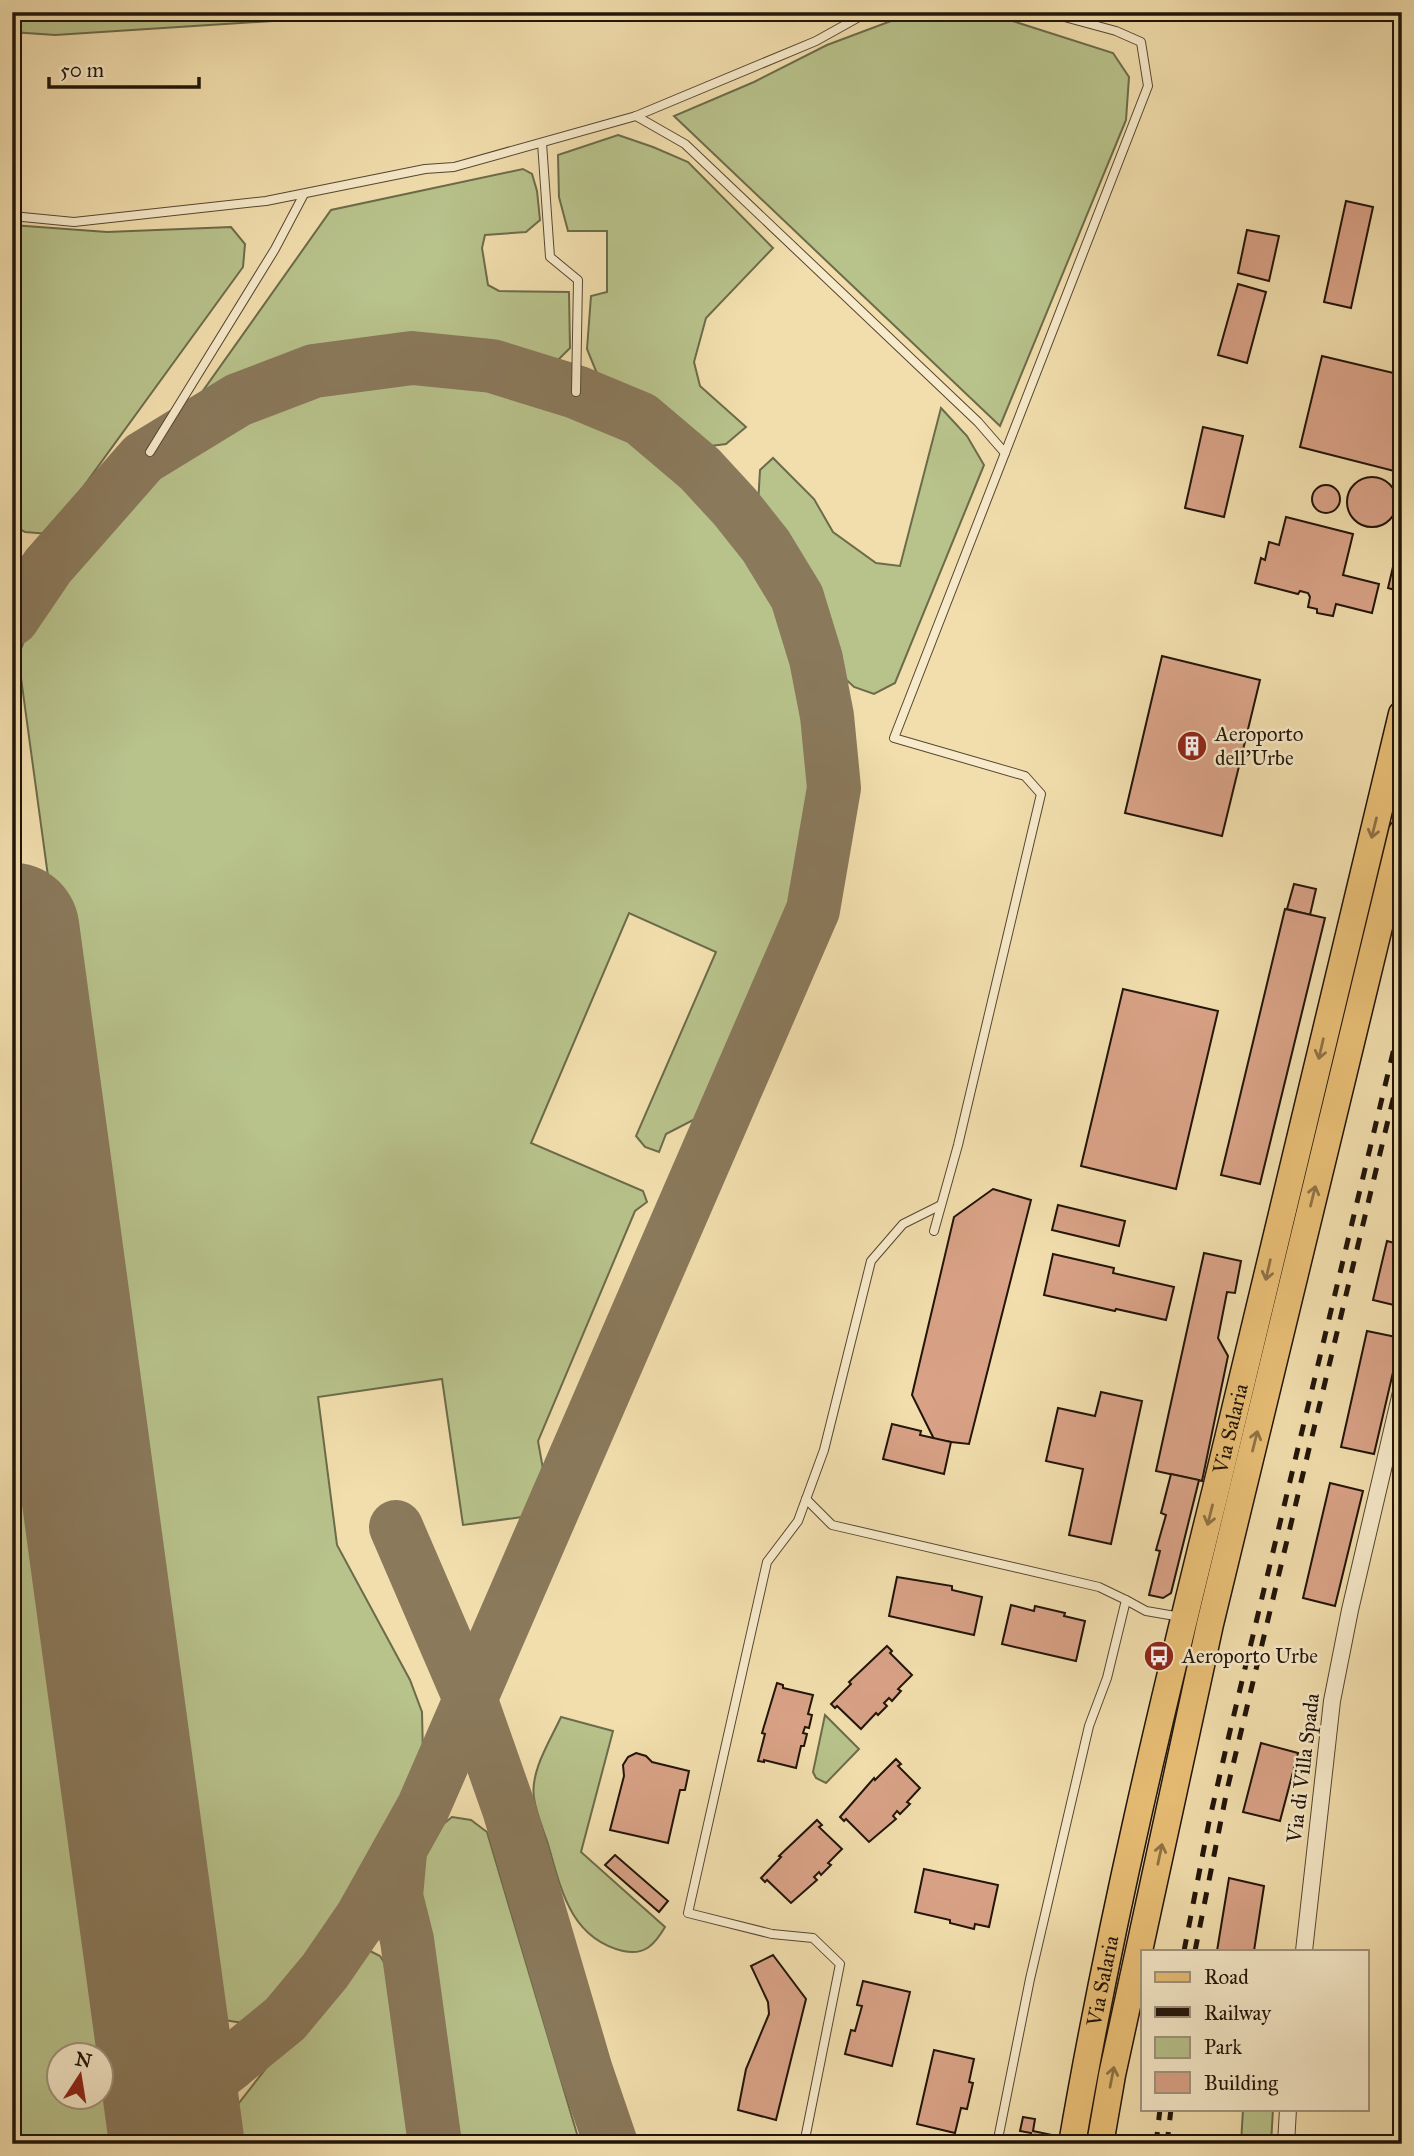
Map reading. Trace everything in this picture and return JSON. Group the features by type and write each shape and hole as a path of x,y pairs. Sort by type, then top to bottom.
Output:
{"main road":[{"name":"Via Salaria","path":"1072,2144 1119,1895 1402,714"},
{"name":"Via Salaria","path":"1100,2144 1112,2075 1210,1624 1402,832"}],"street":[{"name":"Via di Villa Spada","path":"1304,1950 1332,1701 1350,1610 1402,1388"},
{"path":"1184,1617 1210,1624"},
{"path":"1286,2144 1288,2110"}],"lane":[{"path":"12,216 74,222 266,201 425,169 454,167 636,116 816,41 868,12"},
{"path":"934,1231 958,1145 1041,794 1025,776 894,738 1148,86 1141,41 1116,31 1046,12"},
{"path":"636,116 685,144 978,422 1005,453"},
{"path":"542,144 550,257 578,280 576,393"},
{"path":"150,452 275,249 304,194"},
{"path":"804,2144 840,1964 813,1937 772,1934 688,1913 767,1562 798,1521 824,1450 871,1261 903,1224 941,1205"},
{"path":"806,1499 832,1525 1099,1587 1146,1611 1184,1617"},
{"path":"997,2144 1030,1979 1089,1726 1107,1678 1126,1600"}],"green space":[{"path":"12,12 321,12 273,21 55,35 12,32"},
{"path":"915,12 984,12 1113,53 1129,77 1126,120 1000,426 674,116 754,82 827,45"},
{"path":"618,135 688,162 773,248 706,318 694,362 700,386 746,427 726,444 703,447 657,412 598,376 587,349 591,296 607,292 607,231 568,231 559,197 558,155"},
{"path":"523,169 532,174 540,220 526,232 485,235 482,248 488,285 499,291 569,292 570,348 555,363 494,347 433,337 373,341 292,355 200,395 331,210"},
{"path":"12,225 107,232 231,227 245,244 243,267 49,534 25,532 12,525"},
{"path":"444,374 504,387 575,409 632,439 680,478 724,522 753,564 786,624 800,677 813,767 804,841 785,918 701,1116 666,1134 659,1152 645,1147 636,1136 716,952 629,913 531,1143 643,1191 647,1202 635,1211 538,1441 545,1480 522,1517 463,1525 442,1379 318,1397 337,1545 410,1680 422,1712 423,1755 392,1834 323,1942 270,2004 249,2023 236,2022 218,2018 202,2007 18,656 31,624 137,491 190,451 262,404 330,384 403,375"},
{"path":"941,408 967,436 984,465 895,683 874,694 854,687 839,673 798,565 758,505 760,470 773,458 814,499 833,532 876,563 900,566"},
{"path":"12,1324 112,2040 46,2040 46,2110 116,2110 116,2072 126,2144 12,2144"},
{"path":"825,1715 859,1749 826,1783 816,1778 813,1772"},
{"path":"561,1717 613,1731 581,1852 665,1927 657,1939 643,1950 623,1951 605,1945 579,1923 563,1894 534,1798 535,1777 542,1756"},
{"path":"452,1817 471,1820 487,1832 580,2144 454,2144 415,1864 431,1834"},
{"path":"370,1951 380,1956 389,1970 414,2144 223,2144 221,2126 352,1958"},
{"path":"1243,2110 1273,2110 1271,2144 1241,2144"}],"building":[{"path":"1346,201 1373,207 1351,308 1324,302"},
{"path":"1247,230 1279,236 1269,281 1238,273"},
{"path":"1238,284 1266,292 1247,363 1218,355"},
{"path":"1322,356 1402,375 1402,473 1300,447"},
{"path":"1203,427 1243,436 1224,517 1185,508"},
{"path":"1372,477 1390,484 1397,502 1390,520 1372,527 1354,520 1347,502 1354,484"},
{"path":"1326,485 1336,489 1340,499 1336,509 1326,513 1316,509 1312,499 1316,489"},
{"path":"1286,517 1353,534 1343,575 1379,584 1372,613 1336,604 1333,616 1317,613 1317,609 1308,607 1308,593 1300,591 1298,594 1255,583 1261,558 1265,560 1269,542 1279,545"},
{"path":"1402,533 1402,592 1388,588"},
{"name":"Aeroporto dell'Urbe","path":"1162,656 1260,680 1222,836 1125,813"},
{"path":"1294,884 1316,889 1310,915 1287,909"},
{"path":"1285,909 1325,918 1260,1184 1221,1175"},
{"path":"1123,989 1218,1011 1176,1189 1081,1166"},
{"path":"993,1189 1031,1200 969,1444 934,1439 912,1395 954,1217"},
{"path":"1058,1205 1125,1221 1119,1246 1052,1230"},
{"path":"1387,1241 1402,1245 1402,1307 1373,1300"},
{"path":"1204,1253 1241,1261 1235,1293 1227,1292 1218,1338 1228,1356 1202,1481 1156,1471"},
{"path":"1053,1254 1114,1268 1113,1273 1174,1287 1166,1320 1044,1295"},
{"path":"1367,1331 1401,1338 1374,1454 1341,1447"},
{"path":"1101,1392 1142,1401 1111,1544 1069,1535 1083,1469 1046,1461 1058,1408 1095,1416"},
{"path":"892,1424 921,1431 920,1435 951,1442 944,1474 883,1459"},
{"path":"1171,1474 1199,1480 1171,1593 1163,1598 1149,1595 1160,1551 1156,1550 1166,1515 1161,1513"},
{"path":"1330,1483 1363,1491 1335,1606 1303,1598"},
{"path":"897,1577 952,1586 952,1590 982,1597 974,1635 889,1616"},
{"path":"1011,1605 1034,1611 1035,1606 1085,1621 1076,1661 1002,1644"},
{"path":"887,1646 892,1651 890,1653 912,1675 898,1689 901,1691 892,1701 889,1698 884,1703 887,1706 861,1729 837,1706 835,1708 831,1704 851,1684 849,1682"},
{"path":"777,1683 783,1685 783,1688 813,1695 808,1714 812,1715 809,1728 805,1727 803,1733 807,1734 796,1768 758,1761 765,1734 762,1733"},
{"path":"1261,1743 1298,1753 1280,1821 1243,1812"},
{"path":"636,1753 646,1756 652,1762 689,1771 685,1790 680,1790 668,1843 610,1830 624,1776 623,1765 628,1757"},
{"path":"896,1759 901,1764 898,1766 920,1788 907,1802 910,1804 900,1814 897,1811 893,1816 896,1819 869,1842 846,1819 844,1821 840,1817 874,1778 875,1780"},
{"path":"817,1820 822,1825 819,1827 842,1849 821,1875 819,1872 814,1877 817,1880 791,1903 767,1880 765,1882 761,1878 781,1857 779,1856"},
{"path":"615,1855 668,1901 659,1912 605,1865"},
{"path":"924,1869 998,1885 989,1927 975,1924 974,1929 915,1912"},
{"path":"1229,1878 1264,1886 1254,1950 1217,1950"},
{"path":"773,1955 806,1999 776,2120 738,2110 746,2069 769,2014 768,2002 751,1966"},
{"path":"863,1981 910,1992 892,2066 845,2054 851,2030 855,2031 862,2006 857,2005"},
{"path":"934,2050 974,2059 969,2082 973,2083 967,2109 961,2108 955,2133 917,2124"},
{"path":"1023,2117 1035,2119 1033,2131 1052,2135 1050,2144 1029,2144 1031,2133 1020,2131"}],"taxiway":[{"path":"12,619 48,566 143,458 238,400 314,371 412,358 492,366 576,392 641,419 700,469 766,546 797,597 816,659 827,716 834,788 813,910 423,1808 362,1917 325,1971 285,2019 230,2064 189,2053 175,2042 160,2023"},
{"path":"396,1527 471,1701 509,1809 586,2071 611,2144"},
{"path":"400,1852 396,1896 407,1940 435,2144"},
{"path":"180,2144 186,2118 196,2098 202,2089 230,2064"}],"runway":[{"path":"12,930 177,2144"}],"railway":[{"path":"1184,1950 1230,1731 1402,1015"},
{"path":"1195,1950 1227,1790 1402,1062"},
{"path":"1156,2144 1160,2110"},
{"path":"1167,2144 1171,2110"}],"place":[{"name":"Aeroporto dell'Urbe","path":"1192,746"},
{"name":"Aeroporto Urbe","path":"1159,1656"}]}
